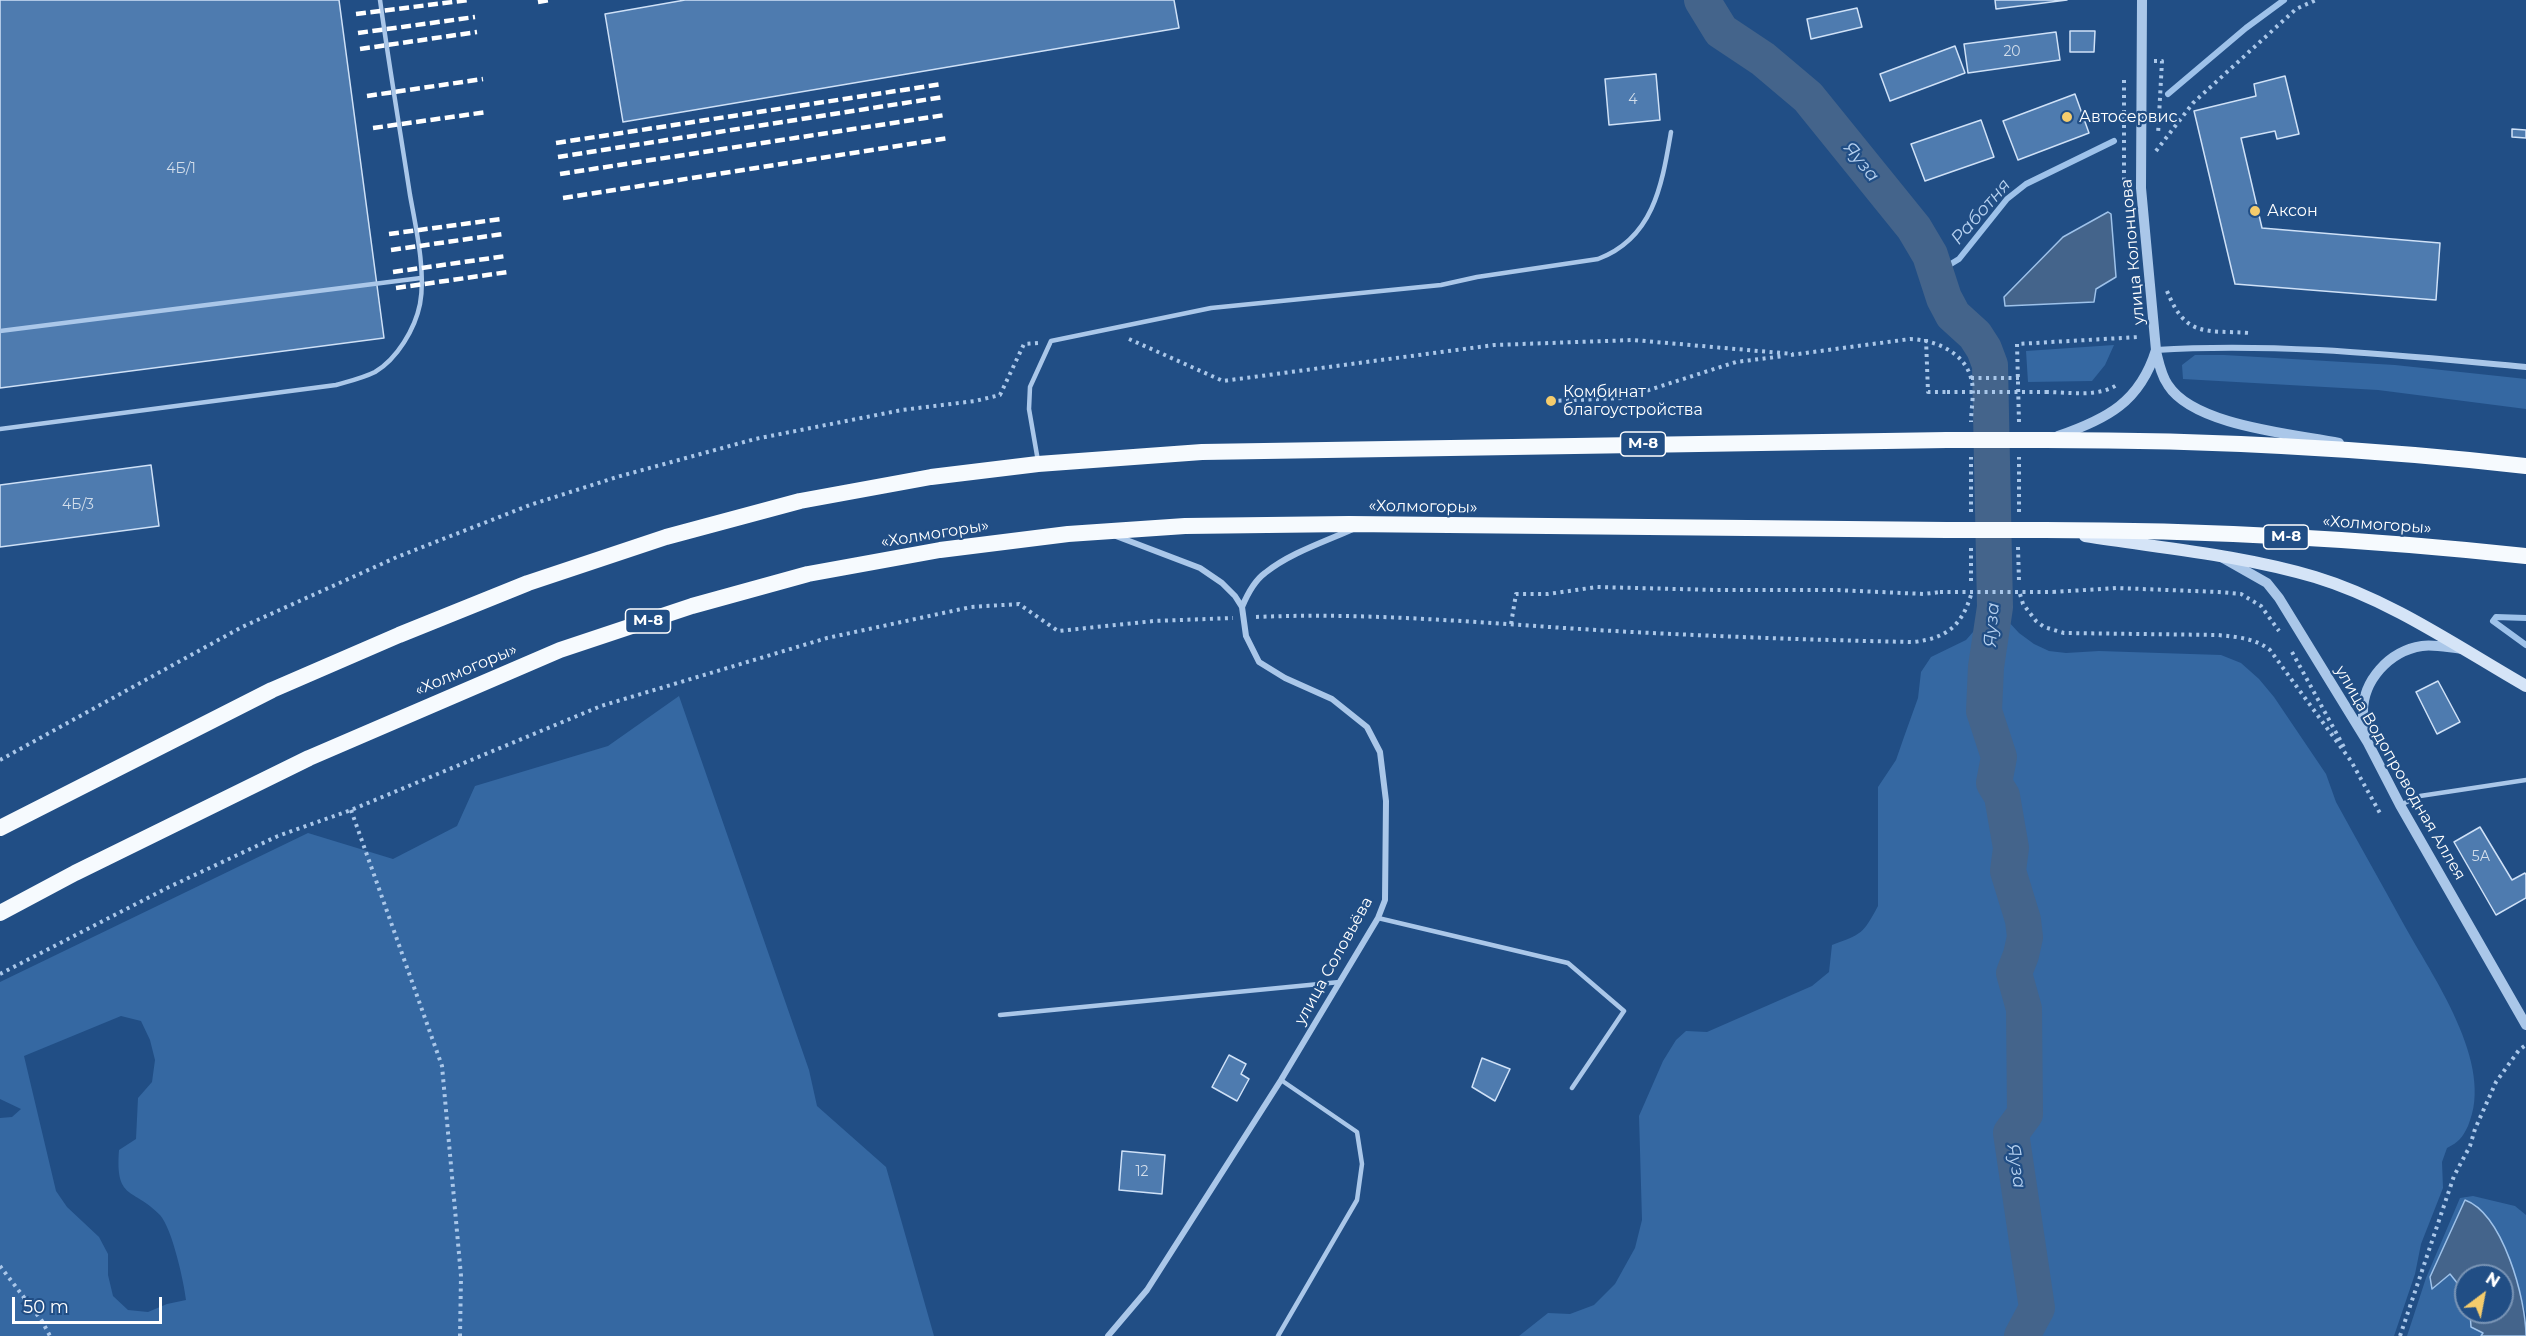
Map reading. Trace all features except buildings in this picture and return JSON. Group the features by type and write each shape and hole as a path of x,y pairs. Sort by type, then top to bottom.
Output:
{"highway":[{"name":"М-8","path":"0,828 272,690 528,582 666,537 800,501 931,477 1038,464 1202,452 1947,440 2160,441 2391,453 2526,466"},
{"name":"«Холмогоры»","path":"0,913 75,873 309,758 560,650 692,606 808,573 940,550 1104,532 1185,526 1363,525 2158,531 2385,543 2526,556"}],"main road":[{"path":"2045,530 2223,558 2316,578 2363,596 2400,614 2526,686"}],"street":[{"name":"улица Колонцова","path":"2046,440 2103,418 2129,399 2150,369 2156,350 2141,188 2142,0"},
{"path":"2391,453 2243,425 2207,415 2185,403 2169,387 2162,374 2156,350 2231,347 2396,356 2526,367"},
{"path":"1242,608 1248,594 1264,573 1296,555 1363,525"},
{"path":"1104,532 1200,568 1222,582 1242,608"},
{"name":"улица Водопроводная Аллея","path":"2223,558 2267,583 2279,598 2368,743 2400,805 2526,1025"},
{"name":"улица Соловьёва","path":"1108,1336 1147,1290 1281,1080 1378,918 1385,900 1386,801 1384,775 1375,740 1367,727 1332,699 1285,678 1259,662 1246,636 1242,608"},
{"path":"2368,743 2363,713 2367,693 2374,675 2388,661 2403,652 2423,645 2463,650"}],"lane":[{"path":"0,429 336,385 362,378 378,370 405,341 420,306 421,278 416,227 380,0"},
{"path":"1038,464 1029,409 1030,387 1051,341 1211,308 1441,285 1478,277 1598,259 1614,253 1626,244 1646,219 1662,183 1671,132"},
{"path":"0,332 421,278"},
{"path":"2400,805 2420,796 2526,780"},
{"path":"1378,918 1568,963 1624,1011 1572,1088"},
{"path":"1000,1015 1340,982"},
{"path":"1278,1336 1357,1200 1362,1164 1357,1132 1281,1080"}],"path":[{"path":"2151,156 2193,103 2296,9 2316,0"},
{"path":"2158,145 2162,61"},
{"path":"2165,285 2178,316 2190,326 2200,330 2259,333"},
{"path":"2139,326 2139,344"},
{"path":"1120,339 1131,339 1223,381 1494,345 1633,340 1793,354"},
{"path":"1551,401 1624,398 1736,362 1910,339 1926,339 1951,351 1971,378 1971,426"},
{"path":"1926,339 1928,392 2097,393 2108,390 2124,378"},
{"path":"0,760 242,627 398,557 541,501 617,477 755,439 902,410 975,400 1000,394 1024,344 1051,341"},
{"path":"1971,378 2019,378"},
{"path":"1971,450 1971,522"},
{"path":"1971,545 1971,581"},
{"path":"1511,624 1516,594 1548,594 1598,587 1836,590 1924,594 2053,592 2117,588 2219,591 2241,594 2261,606 2284,638"},
{"path":"2020,594 2029,613 2036,621 2044,627 2064,633 2218,634 2241,637 2263,645 2270,650 2352,761"},
{"path":"0,974 278,836 351,810 601,705 827,638 971,607 1019,604 1058,631 1154,621 1325,614 1397,616 1770,638 1914,642 1932,640 1946,633 1964,615 1971,595"},
{"path":"2290,648 2381,815"},
{"path":"351,810 442,1066 461,1276 460,1336"},
{"path":"2400,1336 2454,1176 2470,1146 2496,1082 2519,1050 2526,1046"},
{"path":"0,1266 42,1321 50,1336"}],"shaded area":[{"path":"2108,212 2111,214 2116,277 2096,289 2094,302 2005,306 2004,297 2063,237"},
{"path":"2114,345 2105,365 2092,381 2028,382 2026,351"},
{"path":"2195,355 2395,365 2526,379 2526,409 2378,390 2183,379 2182,365"},
{"path":"1995,607 2019,633 2049,651 2221,655 2241,663 2274,697 2326,774 2336,802 2444,994 2467,1048 2474,1076 2474,1102 2468,1126 2460,1139 2447,1148 2442,1162 2443,1188 2421,1244 2415,1274 2394,1336 1519,1336 1548,1313 1570,1314 1594,1305 1615,1284 1635,1248 1642,1220 1639,1116 1663,1061 1676,1040 1686,1031 1707,1032 1812,986 1829,972 1832,945 1861,932 1869,922 1878,906 1878,787 1896,760 1918,698 1921,672 1931,657 1966,640"},
{"path":"679,696 809,1070 817,1106 886,1167 934,1336 0,1336 0,1118 12,1117 21,1109 0,1099 0,982 308,833 393,859 457,826 475,786 608,746","holes":["121,1016 141,1021 150,1040 155,1060 152,1082 138,1098 136,1139 119,1150 120,1178 128,1191 160,1215 169,1231 186,1300 167,1304 148,1312 128,1310 113,1296 108,1275 108,1254 99,1237 67,1207 56,1191 24,1056"]},
{"path":"2473,1196 2515,1206 2526,1215 2526,1314 2514,1276 2514,1264 2510,1264 2496,1230 2459,1264 2454,1264 2454,1269 2432,1289 2450,1274 2454,1279 2454,1324 2471,1324 2471,1327 2484,1333 2481,1336 2407,1336 2426,1278 2460,1198"},
{"path":"2465,1200 2479,1208 2501,1239 2512,1264 2454,1264 2454,1279 2450,1274 2432,1289 2430,1277"},
{"path":"2514,1271 2522,1301 2526,1336 2481,1336 2483,1333 2471,1327 2471,1324 2514,1324"}],"waterway":[{"name":"Яуза","path":"1702,0 1721,31 1763,59 1808,97 1914,228 1930,255 1944,298 1953,315 1975,335 1990,365 1995,607 1986,667 1984,711 1999,757 1994,783 2002,796 2011,848 2008,871 2023,920 2025,937 2014,973 2024,1009 2025,1114 2011,1133 2037,1308 2022,1336"},
{"name":"Работня","path":"2168,94 2246,28 2284,0"},
{"name":"Работня","path":"1936,273 1959,259 2007,199 2026,184 2114,141"},
{"path":"2526,618 2496,617 2493,621 2526,645"}],"railway":[{"path":"356,14 469,0"},
{"path":"538,2 550,0"},
{"path":"358,33 475,17"},
{"path":"360,49 477,32"},
{"path":"367,96 483,79"},
{"path":"556,143 942,84"},
{"path":"558,157 943,97"},
{"path":"373,128 487,112"},
{"path":"560,174 945,115"},
{"path":"563,198 949,138"},
{"path":"389,234 501,219"},
{"path":"391,250 503,234"},
{"path":"393,272 506,256"},
{"path":"396,288 508,272"}],"place":[{"name":"Автосервис","path":"2067,117"},
{"name":"Аксон","path":"2255,211"},
{"name":"Комбинат благоустройства","path":"1551,401"}]}
